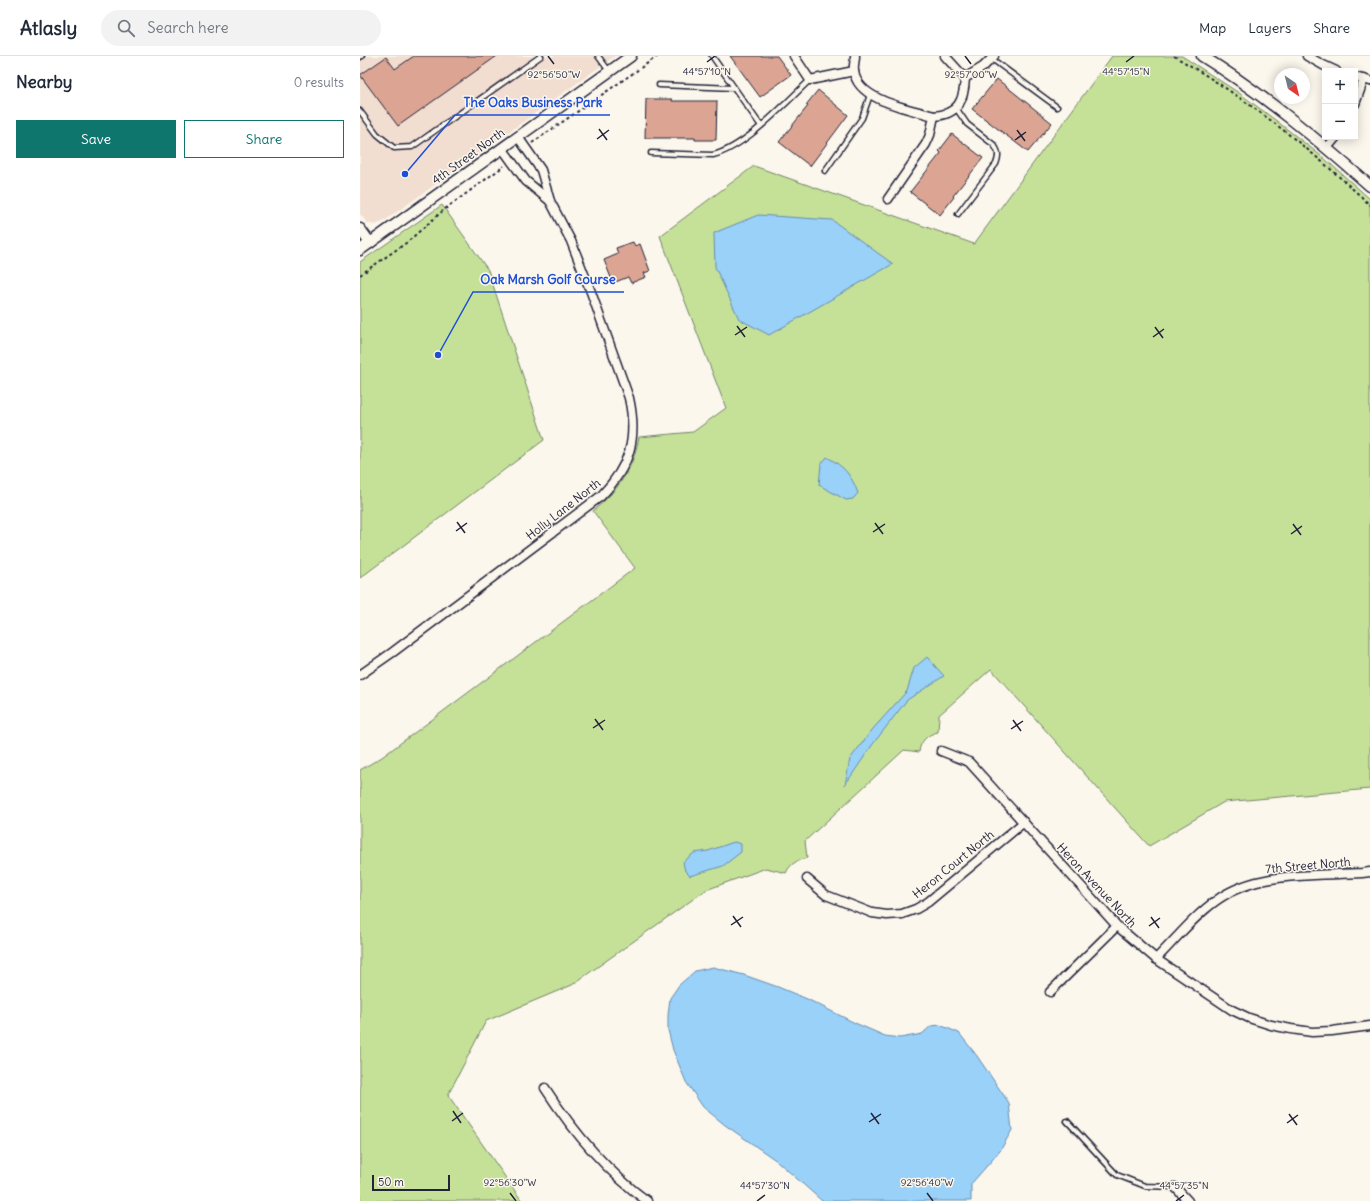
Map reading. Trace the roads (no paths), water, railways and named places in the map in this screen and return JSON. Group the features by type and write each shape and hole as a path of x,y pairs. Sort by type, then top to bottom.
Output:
{"street":[{"name":"4th Street North","path":"360,250 630,56"},
{"path":"794,56 810,80 854,71"},
{"path":"855,56 854,71 858,82 870,95 880,100 934,116 949,113 956,108 963,96 965,78 945,56"},
{"path":"1202,56 1246,85 1327,148 1370,186"},
{"path":"1307,56 1330,68"},
{"path":"965,78 983,67 993,58"},
{"path":"1358,98 1367,80"},
{"path":"888,198 926,144 930,135 934,116"},
{"name":"Holly Lane North","path":"360,675 393,652 601,496 614,483 624,467 630,450 633,433 633,415 629,398 571,241 550,201 541,170 518,137"},
{"path":"1327,148 1334,140"},
{"name":"Holly Lane North","path":"502,148 526,181 550,201"},
{"path":"360,229 370,243"},
{"name":"Heron Avenue North","path":"941,751 969,762 1117,926 1156,959 1232,1010 1249,1018 1271,1025 1312,1032 1370,1026"},
{"name":"Heron Court North","path":"807,879 826,895 872,913 887,915 902,914 916,909 928,902 1024,822"},
{"name":"7th Street North","path":"1156,959 1203,911 1232,891 1264,880 1280,877 1370,872"},
{"path":"1050,992 1117,926"},
{"path":"545,1088 558,1108 599,1158 647,1201"},
{"path":"1175,1187 1188,1201"}],"lane":[{"path":"360,111 376,134 394,148 412,147 541,56"},
{"path":"598,56 609,71"},
{"path":"712,56 762,126"},
{"path":"993,58 1057,107"},
{"path":"651,153 713,155 723,153 762,126 810,80"},
{"path":"658,85 734,88"},
{"path":"825,171 862,118 870,95"},
{"path":"956,108 967,124 998,149 999,157 996,164 958,214"},
{"path":"1067,1121 1117,1175 1146,1186 1175,1187"}],"water":[{"path":"758,215 832,220 893,264 769,335 739,319 715,267 714,233"},
{"path":"827,457 843,468 850,476 858,493 853,499 846,500 819,485 821,464"},
{"path":"927,657 944,676 907,700 873,744 845,785 850,759 872,730 907,691 914,668"},
{"path":"734,842 741,844 741,852 723,866 690,876 685,871 683,862 694,853 708,851"},
{"path":"713,967 744,975 778,987 885,1036 900,1038 922,1034 931,1026 940,1025 959,1033 977,1056 1009,1103 1012,1130 1000,1151 971,1184 971,1201 822,1201 777,1161 725,1125 703,1107 686,1082 673,1050 668,1030 668,1015 670,998 679,985 695,971"}],"place":[{"name":"The Oaks Business Park","path":"405,174"},
{"name":"Oak Marsh Golf Course","path":"438,355"}]}
